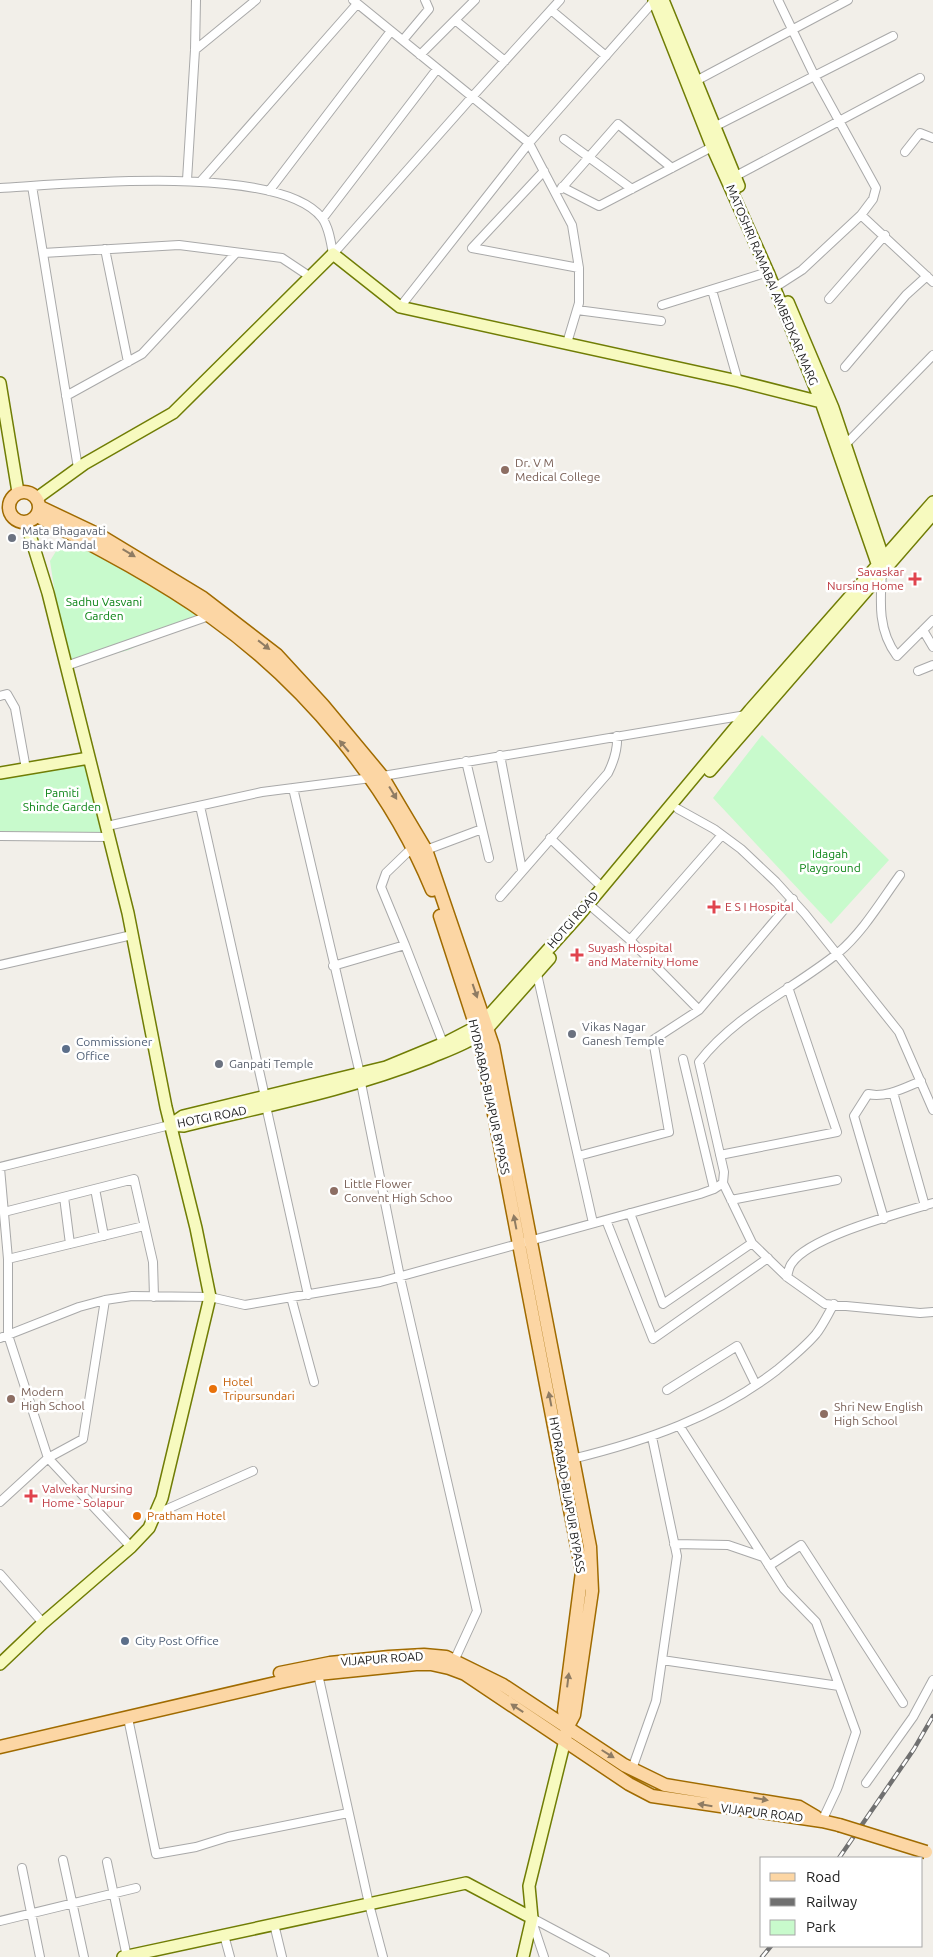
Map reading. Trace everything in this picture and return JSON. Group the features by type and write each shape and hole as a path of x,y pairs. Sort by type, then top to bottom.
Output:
{"main road":[{"name":"MATOSHRI RAMABAI AMBEDKAR MARG","path":"654,0 692,82 710,129 712,147 731,178 768,272 777,286 821,402 842,447 882,566"},
{"path":"663,0 692,82"},
{"path":"710,129 777,286 842,447"},
{"path":"26,522 38,507 78,468 174,413 309,276 334,254 400,307 738,381 821,402"},
{"path":"0,383 12,516 26,522 48,593 90,758 132,935 170,1125 196,1228 210,1297 156,1514 149,1528 0,1664"},
{"path":"9,496 28,492 38,507 99,535 203,598 277,655 323,705 376,777 426,850 482,1027"},
{"name":"HOTGI ROAD","path":"170,1125 182,1116 265,1102 360,1078 390,1073 482,1027 536,974 593,908 882,566 933,502"},
{"name":"HYDRABAD-BIJAPUR BYPASS","path":"38,507 209,616 265,660 301,694 376,777 414,846 433,892 482,1027 525,1243 582,1572 564,1711 566,1734"},
{"name":"HOTGI ROAD","path":"360,1078 482,1027 746,714 882,566 933,514"},
{"path":"0,773 90,758"},
{"path":"524,1957 532,1918 529,1886 566,1734 574,1715 592,1591 590,1547 525,1243"},
{"name":"VIJAPUR ROAD","path":"0,1739 258,1678 330,1663 424,1655 454,1661 503,1686 629,1784 652,1796 822,1820 929,1854"},
{"name":"VIJAPUR ROAD","path":"0,1747 318,1674 431,1664 466,1674 566,1734 665,1785 799,1807 822,1820"},
{"path":"125,1957 164,1953 224,1935 466,1883 532,1918"}],"street":[{"path":"187,180 196,0"},
{"path":"195,50 256,0"},
{"path":"403,40 429,9 425,0"},
{"path":"420,55 475,0"},
{"path":"400,307 529,143 654,0"},
{"path":"777,286 802,270 861,215 873,199 876,188 815,77 778,0"},
{"path":"692,82 847,0"},
{"path":"334,254 557,1"},
{"path":"202,180 355,2 529,143 572,225 579,268 580,303 567,343"},
{"path":"551,10 606,56"},
{"path":"455,20 505,61"},
{"path":"269,191 391,31"},
{"path":"710,129 893,36"},
{"path":"323,218 438,69"},
{"path":"731,178 920,78"},
{"path":"556,194 618,124 672,168"},
{"path":"905,152 920,133 933,138"},
{"path":"564,139 632,189"},
{"path":"562,187 599,206 712,147"},
{"path":"544,171 472,248 579,268"},
{"path":"0,188 202,180 288,194 305,203 323,218 334,254"},
{"path":"32,186 78,468"},
{"path":"845,367 906,295 930,279 861,215"},
{"path":"829,298 884,235"},
{"path":"43,253 179,245 282,258 309,276"},
{"path":"104,249 128,362"},
{"path":"66,396 142,354 236,253"},
{"path":"662,305 768,272"},
{"path":"712,290 738,381"},
{"path":"577,310 661,321"},
{"path":"842,447 933,355"},
{"path":"882,566 882,624 888,644 897,656 933,620"},
{"path":"66,666 209,616"},
{"path":"923,630 933,647"},
{"path":"918,671 933,665"},
{"path":"0,696 7,694 15,708 26,769"},
{"path":"0,836 108,832 200,806 262,792 376,777 746,714"},
{"path":"500,896 608,773 618,746 617,736"},
{"path":"500,755 522,870"},
{"path":"466,761 489,858"},
{"path":"294,788 360,1078 400,1277 477,1611 454,1661"},
{"path":"200,806 308,1294"},
{"path":"678,809 722,835 741,849 793,899 838,953 899,1032 933,1110"},
{"path":"426,850 482,829"},
{"path":"630,940 722,835"},
{"path":"550,838 602,887"},
{"path":"414,846 386,873 382,881 384,899 405,945 443,1043"},
{"path":"900,875 855,936 838,953 788,987 726,1034 699,1062 724,1172 723,1183 752,1243 787,1277 825,1304 920,1313 933,1312"},
{"path":"578,1156 669,1132 653,1040 700,1010 793,899"},
{"path":"593,908 630,940 700,1010"},
{"path":"0,965 132,935"},
{"path":"334,966 405,945"},
{"path":"536,974 593,1223"},
{"path":"720,1155 837,1132 788,987"},
{"path":"683,1059 714,1188"},
{"path":"884,1219 854,1116 868,1094 877,1096 921,1081"},
{"path":"893,1092 925,1206"},
{"path":"131,1546 48,1458 4,1336 8,1259 0,1168 170,1125"},
{"path":"4,1212 134,1179 152,1262 154,1296"},
{"path":"731,1200 837,1180"},
{"path":"4,1336 79,1307 105,1300 132,1296 210,1297 245,1305 400,1277 606,1220 714,1188 723,1183"},
{"path":"95,1189 104,1236"},
{"path":"64,1197 70,1244"},
{"path":"787,1277 792,1263 810,1248 831,1238 933,1203"},
{"path":"630,1213 664,1304 752,1243"},
{"path":"606,1220 653,1339 768,1258"},
{"path":"8,1259 144,1226"},
{"path":"291,1297 314,1382"},
{"path":"0,1502 48,1458 83,1439 105,1300"},
{"path":"572,1459 652,1437 680,1427 720,1407 756,1385 791,1358 816,1334 834,1304"},
{"path":"667,1390 737,1346 756,1385"},
{"path":"680,1427 784,1589 816,1622 856,1732 837,1789 822,1820"},
{"path":"632,1769 656,1701 677,1556 652,1437"},
{"path":"156,1514 253,1471"},
{"path":"674,1544 728,1545 763,1557"},
{"path":"769,1566 801,1545 903,1703"},
{"path":"0,1574 43,1623"},
{"path":"662,1660 839,1686"},
{"path":"318,1674 368,1904 382,1957"},
{"path":"866,1783 913,1716 933,1680"},
{"path":"128,1718 156,1854 196,1847 228,1836 348,1813"},
{"path":"64,1860 84,1957"},
{"path":"107,1862 125,1957"},
{"path":"22,1868 40,1957"},
{"path":"0,1921 113,1892 136,1888"},
{"path":"532,1918 590,1954 606,1957"},
{"path":"532,1918 544,1957"},
{"path":"274,1924 282,1957"},
{"path":"224,1935 230,1957"}],"green space":[{"name":"Sadhu Vasvani Garden","path":"64,538 94,548 203,612 129,650 66,666 50,561"},
{"name":"Idagah Playground","path":"762,735 889,860 831,924 713,798"},
{"name":"Pamiti Shinde Garden","path":"89,758 109,837 0,836 0,773"}],"railway":[{"path":"840,1857 914,1749 933,1716"},
{"path":"762,1957 770,1947"}],"place":[{"name":"Dr. V M Medical College","path":"505,470"},
{"name":"Mata Bhagavati Bhakt Mandal","path":"12,538"},
{"name":"Savaskar Nursing Home","path":"915,579"},
{"name":"E S I Hospital","path":"714,907"},
{"name":"Suyash Hospital and Maternity Home","path":"577,955"},
{"name":"Vikas Nagar Ganesh Temple","path":"572,1034"},
{"name":"Commissioner Office","path":"66,1049"},
{"name":"Ganpati Temple","path":"219,1064"},
{"name":"Little Flower Convent High Schoo","path":"334,1191"},
{"name":"Hotel Tripursundari","path":"213,1389"},
{"name":"Modern High School","path":"11,1399"},
{"name":"Shri New English High School","path":"824,1414"},
{"name":"Valvekar Nursing Home - Solapur","path":"31,1496"},
{"name":"Pratham Hotel","path":"137,1516"},
{"name":"City Post Office","path":"125,1641"}]}
